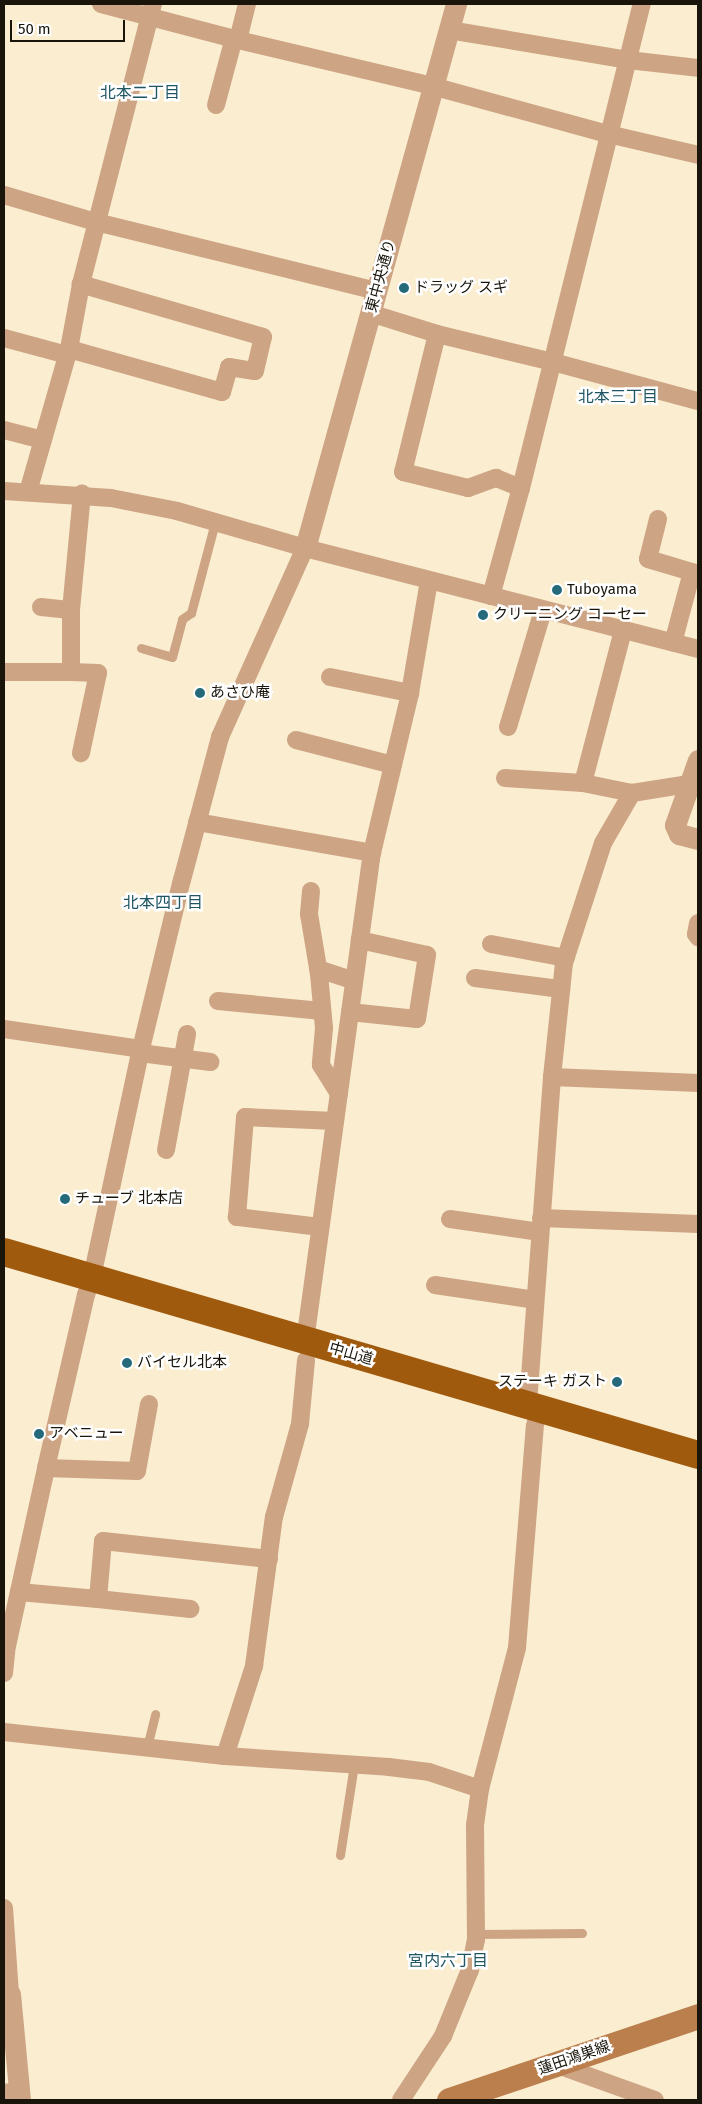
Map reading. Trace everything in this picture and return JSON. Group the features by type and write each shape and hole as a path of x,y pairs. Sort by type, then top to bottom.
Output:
{"highway":[{"name":"中山道","path":"4,1252 89,1286 305,1350 531,1415 698,1455"},
{"name":"中山道","path":"4,1271 89,1286"},
{"name":"中山道","path":"531,1415 698,1473"}],"main road":[{"name":"蓮田鴻巣線","path":"449,2100 698,2016"}],"street":[{"path":"101,4 151,11 236,39 432,86 608,134 698,156"},
{"path":"216,105 247,4"},
{"name":"東中央通り","path":"305,548 456,4"},
{"path":"491,596 522,488 608,134 642,4"},
{"path":"28,492 68,352 81,284 96,222 151,11"},
{"path":"449,30 628,60 698,68"},
{"path":"4,195 96,222 377,290"},
{"path":"4,338 68,352 222,392 229,367 255,371 263,337 81,284"},
{"path":"370,313 437,334 554,362 698,401"},
{"path":"437,334 403,472 468,488 496,478 522,488"},
{"path":"4,430 43,440"},
{"path":"4,492 82,494 176,511 305,548 698,649"},
{"path":"71,672 71,610 82,494"},
{"path":"658,519 648,559 692,572 673,643"},
{"path":"4,1673 19,1592 46,1468 141,1051 220,736 305,548"},
{"path":"225,1756 254,1666 274,1517 300,1424 305,1350 320,1228 372,853 410,692 428,580"},
{"path":"41,607 71,610"},
{"path":"508,726 543,610"},
{"path":"583,784 623,631"},
{"path":"4,672 98,673 81,753"},
{"path":"330,677 410,692"},
{"path":"296,740 393,765"},
{"path":"698,760 675,825 675,830 679,834 698,840"},
{"path":"505,778 583,784 632,794 689,784"},
{"path":"401,2100 443,2036 470,1970 476,1934 475,1825 480,1789 517,1648 531,1415 535,1300 552,1077 561,989 566,958 603,844 632,794"},
{"path":"197,822 372,853"},
{"path":"311,891 309,914 318,969 324,1028 321,1066 339,1094"},
{"path":"698,923 696,934 698,937"},
{"path":"350,1012 417,1019 427,955 360,940"},
{"path":"491,944 566,958"},
{"path":"318,969 354,981"},
{"path":"475,978 561,989"},
{"path":"218,1001 322,1011"},
{"path":"4,1029 210,1062"},
{"path":"166,1150 187,1034"},
{"path":"552,1077 698,1083"},
{"path":"320,1228 237,1217 245,1117 335,1121"},
{"path":"450,1219 541,1225 698,1224"},
{"path":"435,1285 535,1300"},
{"path":"46,1468 138,1471 149,1404"},
{"path":"98,1599 103,1541 269,1559"},
{"path":"19,1592 190,1609"},
{"path":"4,1732 225,1756 429,1772 480,1789"},
{"path":"4,1908 14,2095"},
{"path":"555,2064 655,2100"}],"lane":[{"path":"141,648 172,657 182,619 190,613 215,522"},
{"path":"147,1747 155,1714"},
{"path":"340,1855 354,1765"},
{"path":"476,1934 582,1933"}],"place":[{"name":"ドラッグ スギ","path":"404,288"},
{"name":"Tuboyama","path":"557,590"},
{"name":"クリーニング コーセー","path":"483,615"},
{"name":"あさひ庵","path":"200,693"},
{"name":"チューブ 北本店","path":"65,1199"},
{"name":"バイセル北本","path":"127,1363"},
{"name":"ステーキ ガスト","path":"617,1382"},
{"name":"アベニュー","path":"39,1434"}],"district":[{"name":"北本二丁目","path":"140,93"},
{"name":"北本三丁目","path":"618,397"},
{"name":"北本四丁目","path":"163,903"},
{"name":"宮内六丁目","path":"448,1961"}]}
